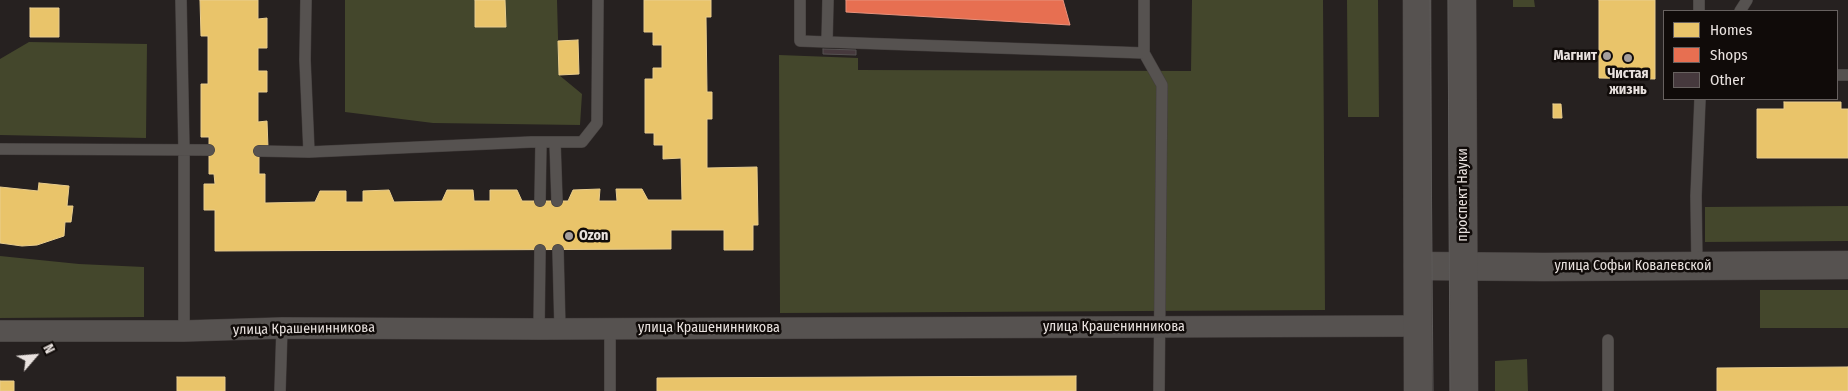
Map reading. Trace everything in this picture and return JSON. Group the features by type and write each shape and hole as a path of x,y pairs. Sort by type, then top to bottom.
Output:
{"main road":[{"path":"1417,0 1418,391"},
{"name":"проспект Науки","path":"1462,0 1464,391"},
{"name":"улица Софьи Ковалевской","path":"1418,266 1848,265"}],"street":[{"name":"улица Крашенинникова","path":"0,331 184,331 282,328 610,329 1418,326"}],"lane":[{"path":"181,0 184,150 184,331"},
{"path":"306,0 305,60 309,152"},
{"path":"259,151 309,152 541,142 582,142 598,123 598,0"},
{"path":"800,0 800,41 1144,53"},
{"path":"827,42 828,0"},
{"path":"1144,0 1144,53 1162,85 1160,391"},
{"path":"1697,266 1696,196 1700,100"},
{"path":"540,201 541,142"},
{"path":"555,142 557,201"},
{"path":"0,149 209,150"},
{"path":"540,250 550,329"},
{"path":"550,329 558,250"},
{"path":"280,391 282,328"},
{"path":"610,329 610,391"},
{"path":"1608,340 1608,391"}],"green space":[{"path":"345,0 475,0 475,27 505,27 505,0 557,0 559,75 582,94 580,125 433,123 345,112"},
{"path":"1192,0 1323,0 1325,310 780,313 779,55 858,58 858,70 1191,71"},
{"path":"1347,0 1378,0 1379,117 1348,117"},
{"path":"1513,0 1534,0 1535,7 1513,7"},
{"path":"29,42 147,44 146,138 0,135 0,59"},
{"path":"1848,206 1848,241 1705,242 1705,207"},
{"path":"0,256 79,264 144,267 144,317 0,318"},
{"path":"1760,290 1848,290 1848,328 1760,328"},
{"path":"1527,359 1528,391 1495,391 1495,361"}],"building: Homes":[{"path":"200,0 258,0 258,19 267,18 267,48 258,48 258,71 267,71 267,92 258,92 258,122 267,121 268,148 259,148 259,174 265,174 265,203 315,202 320,191 346,191 346,202 363,202 363,191 389,190 394,202 442,201 447,190 473,190 474,201 490,201 490,190 517,190 522,201 568,201 573,190 600,189 599,201 617,201 616,189 642,189 648,200 682,200 681,158 663,159 663,145 654,145 654,133 645,133 645,79 653,79 653,68 662,68 662,45 653,45 653,32 644,32 644,0 711,0 711,17 706,17 707,92 712,92 712,119 707,119 707,168 757,167 758,225 753,225 753,250 724,250 724,230 671,230 671,249 215,251 215,210 204,210 204,184 215,184 214,174 209,174 209,137 201,137 201,84 208,84 208,36 201,36"},
{"path":"475,0 505,0 506,27 475,27"},
{"path":"1599,0 1655,0 1655,79 1599,78"},
{"path":"30,8 59,8 59,37 30,37"},
{"path":"578,40 579,74 559,75 558,41"},
{"path":"1784,102 1841,102 1841,109 1848,109 1848,158 1757,158 1757,109 1784,109"},
{"path":"1553,104 1561,104 1562,118 1553,118"},
{"path":"39,183 69,186 67,206 73,206 71,222 65,222 64,236 37,245 22,246 0,243 0,187 38,191"},
{"path":"1848,367 1848,391 1717,391 1717,368"},
{"path":"1076,376 1076,391 657,391 657,378"},
{"path":"177,377 225,377 225,391 177,391"},
{"path":"0,381 14,381 14,391 0,391"}],"building: Shops":[{"path":"846,0 1063,0 1070,25 846,12"}],"building: Other":[{"path":"823,49 856,50 856,55 823,54"}],"tram line":[{"path":"1430,0 1433,391"},
{"path":"1448,0 1450,391"}],"place":[{"name":"Магнит","path":"1607,56"},
{"name":"Чистая жизнь","path":"1628,58"},
{"name":"Ozon","path":"569,236"}]}
